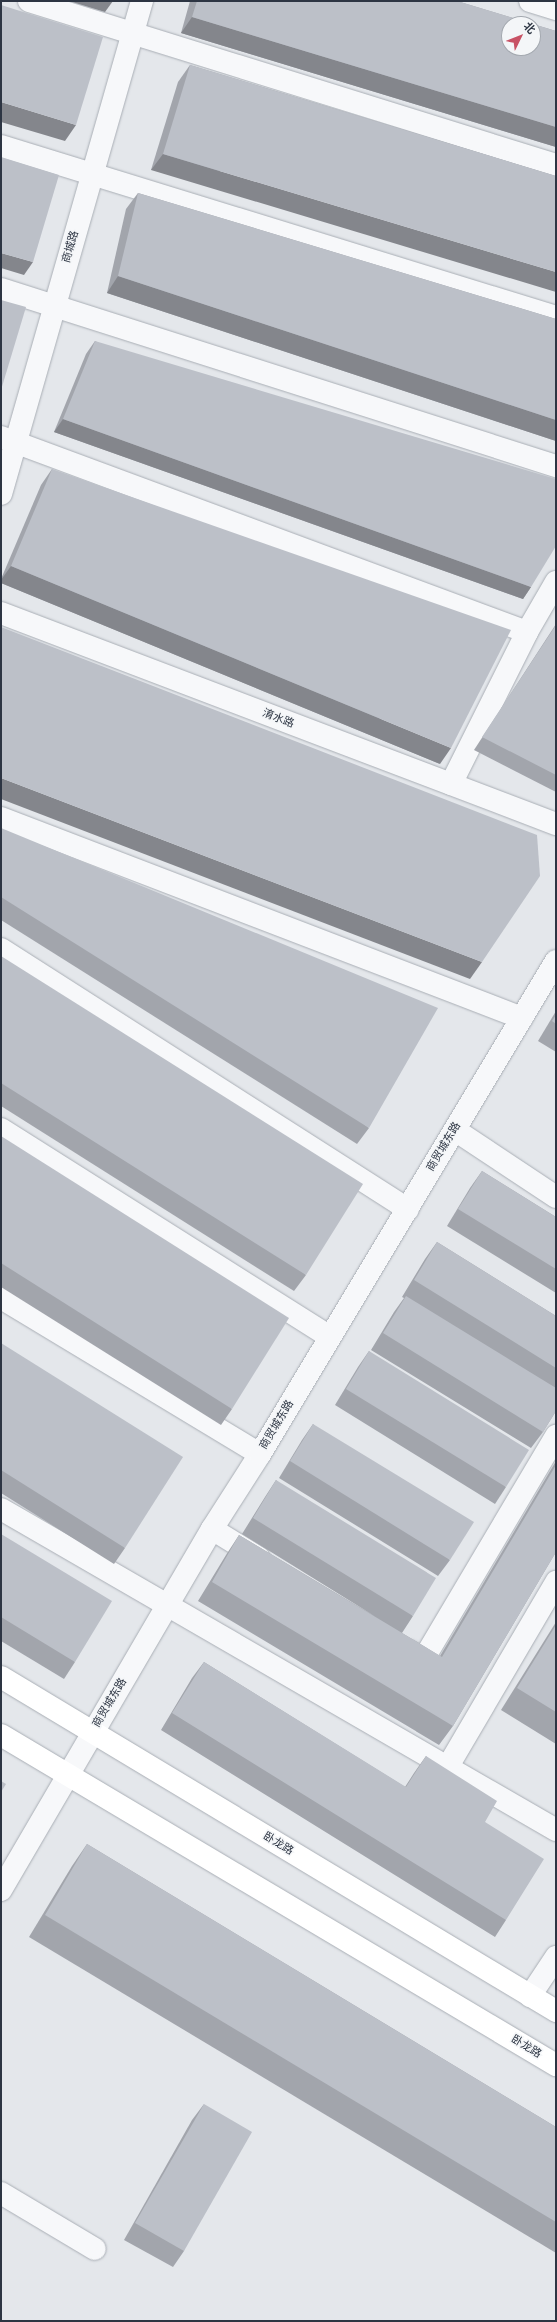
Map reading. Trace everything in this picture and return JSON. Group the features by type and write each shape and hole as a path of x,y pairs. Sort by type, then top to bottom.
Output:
{"main road":[{"name":"卧龙路","path":"1,1677 556,2011"},
{"name":"卧龙路","path":"1,1735 556,2065"}],"street":[{"path":"30,1 556,165"},
{"name":"商城路","path":"1,494 8,439 55,306 142,1"},
{"path":"530,1 556,9"},
{"path":"1,146 556,317"},
{"path":"1,289 556,466"},
{"path":"8,439 527,632"},
{"path":"451,784 527,632 556,582"},
{"name":"淯水路","path":"1,613 556,824"},
{"path":"1,818 522,1018"},
{"path":"1,949 408,1208"},
{"name":"商贸城东路","path":"1,1890 92,1733 169,1606 212,1529 260,1454 556,961"},
{"path":"1,1129 330,1337"},
{"path":"455,1130 556,1197"},
{"path":"1,1298 260,1454"},
{"path":"389,1639 423,1660 556,1436"},
{"path":"1,1509 556,1830"},
{"path":"212,1529 273,1567"},
{"path":"447,1768 556,1582"},
{"path":"530,1996 556,1957"},
{"path":"1,2193 94,2249"}],"building":[{"path":"197,1 457,1 507,16 501,16 501,56 541,56 541,26 556,31 556,127 192,17"},
{"path":"1,5 103,37 76,125 1,102"},
{"path":"190,65 556,176 556,272 163,154"},
{"path":"1,157 59,175 33,262 1,253"},
{"path":"138,193 556,319 556,420 118,276"},
{"path":"1,300 26,307 1,390"},
{"path":"95,341 556,479 556,546 531,587 63,419"},
{"path":"52,469 511,630 451,748 11,566"},
{"path":"556,625 556,775 482,737"},
{"path":"1,627 537,835 540,876 482,962 1,778"},
{"path":"1,828 438,1008 369,1128 1,897"},
{"path":"1,956 363,1184 306,1275 1,1083"},
{"path":"556,1015 556,1024 552,1021"},
{"path":"1,1136 289,1318 232,1409 1,1263"},
{"path":"482,1171 556,1217 556,1269 458,1209"},
{"path":"437,1242 556,1316 556,1368 414,1280"},
{"path":"406,1296 556,1388 556,1411 543,1432 383,1333"},
{"path":"1,1343 183,1457 125,1548 1,1470"},
{"path":"369,1351 529,1450 506,1487 346,1389"},
{"path":"313,1424 474,1522 450,1560 290,1461"},
{"path":"556,1465 556,1552 453,1726 212,1582 239,1535 442,1657"},
{"path":"276,1480 436,1578 413,1616 253,1518"},
{"path":"1,1534 112,1601 75,1662 1,1617"},
{"path":"556,1625 556,1712 517,1688"},
{"path":"204,1662 406,1787 426,1756 497,1801 485,1822 544,1859 506,1920 172,1713"},
{"path":"1,1781 6,1784 1,1792"},
{"path":"87,1844 556,2127 556,2222 45,1915"},
{"path":"204,2104 252,2132 184,2251 135,2223"}]}
